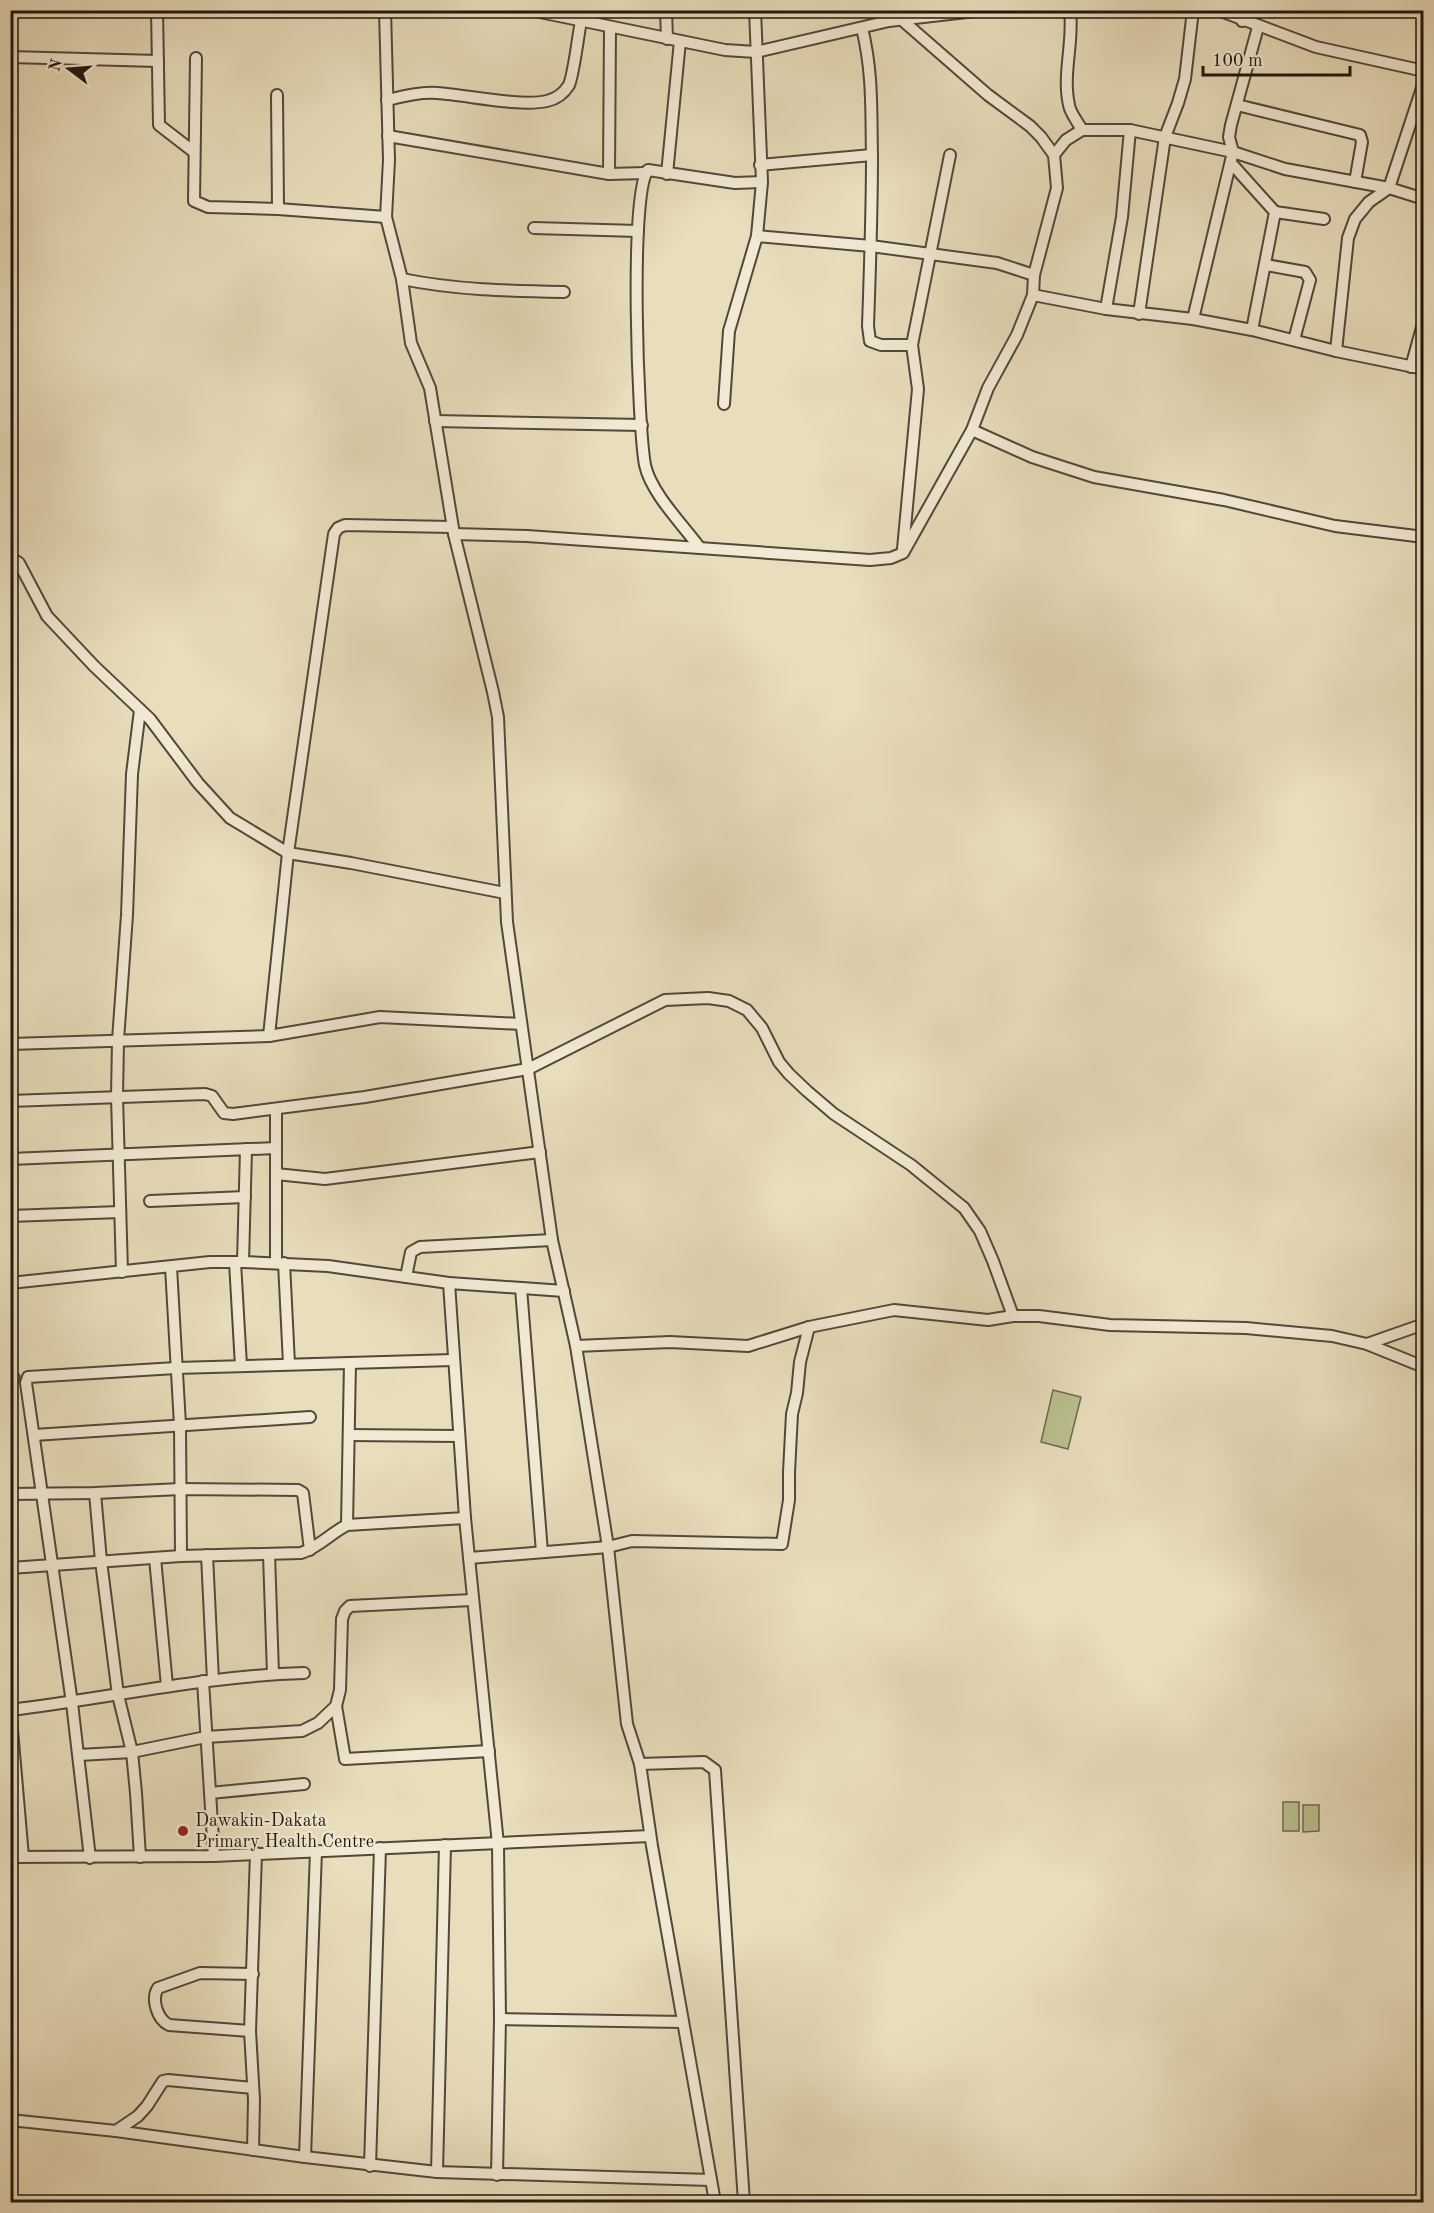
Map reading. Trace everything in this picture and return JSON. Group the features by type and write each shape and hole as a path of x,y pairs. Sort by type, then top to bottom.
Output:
{"street":[{"path":"157,10 159,124 194,152"},
{"path":"385,10 388,136 386,217 402,279 411,343 430,388 453,531 494,692 498,717 507,922 552,1240 576,1346 608,1547 627,1724 640,1764 650,1836 715,2202"},
{"path":"530,10 725,50 756,52 862,28 888,16 902,20 984,10"},
{"path":"666,10 667,39"},
{"path":"724,404 729,331 757,236 762,182 755,10"},
{"path":"1070,10 1072,24 1067,88 1069,108 1082,130"},
{"path":"1139,314 1165,136 1185,79 1193,10"},
{"path":"1218,10 1242,21 1316,47 1424,71"},
{"path":"1242,21 1249,10"},
{"path":"269,1035 288,853 331,545 338,528 345,525 453,531 870,560 891,558 903,553 972,430 988,388 1017,335 1033,295 1034,275 1057,188 1053,155 1030,126 988,95 902,20"},
{"path":"387,100 414,93 519,101 545,101 555,98 569,84 581,21"},
{"path":"609,174 610,27"},
{"path":"1193,319 1232,158 1229,137 1258,27"},
{"path":"862,28 871,69 871,246 868,326 870,341 881,345 912,345"},
{"path":"667,174 680,41"},
{"path":"10,57 158,61"},
{"path":"196,58 194,201 208,207 278,209 386,217"},
{"path":"1336,351 1348,238 1355,219 1369,202 1389,188 1424,82"},
{"path":"278,95 278,209"},
{"path":"1237,105 1360,135 1362,142 1355,182"},
{"path":"1053,155 1066,140 1082,130 1130,130 1165,136 1232,158 1389,188 1424,199"},
{"path":"1106,309 1122,217 1130,130"},
{"path":"388,136 609,174 645,173 648,170 735,183 762,182"},
{"path":"760,165 872,155"},
{"path":"903,553 918,389 912,345 950,155"},
{"path":"1232,158 1275,212 1324,219"},
{"path":"645,173 641,189 636,253 638,352 645,465 654,485 700,548"},
{"path":"1252,330 1275,212"},
{"path":"534,228 638,231"},
{"path":"757,236 871,246 997,263 1034,275"},
{"path":"1266,266 1305,272 1310,280 1294,340"},
{"path":"402,279 443,287 483,291 564,292"},
{"path":"1033,295 1106,309 1193,319 1252,330 1336,351 1424,369"},
{"path":"1411,367 1424,320"},
{"path":"435,421 642,425"},
{"path":"972,430 1032,457 1094,477 1224,500 1335,526 1424,537"},
{"path":"10,556 19,563 47,616 94,666 150,719 198,783 230,818 288,853 351,862 505,893"},
{"path":"122,1272 117,1097 118,1040 127,915 132,774 140,710"},
{"path":"10,1101 205,1094 212,1096 227,1114 365,1097 528,1069 665,1000 708,998 729,1001 747,1010 762,1028 779,1062 807,1091 834,1114 911,1165 963,1208 980,1232 993,1261 1012,1316"},
{"path":"10,1044 269,1035 380,1017 521,1024"},
{"path":"276,1108 280,1263 289,1365"},
{"path":"10,1159 276,1148"},
{"path":"241,1366 239,1262 245,1197 246,1149"},
{"path":"276,1174 325,1179 540,1152"},
{"path":"150,1201 245,1197"},
{"path":"10,1216 120,1212"},
{"path":"406,1277 411,1252 420,1247 552,1240"},
{"path":"10,1283 210,1262 239,1262 328,1266 449,1283 564,1290"},
{"path":"171,1266 180,1425 181,1556"},
{"path":"449,1283 458,1436 472,1600 498,1844 500,2019 497,2175"},
{"path":"521,1288 542,1552"},
{"path":"576,1346 670,1342 748,1346 809,1327 894,1310 988,1320 1012,1316 1039,1316 1110,1325 1245,1328 1332,1335 1366,1344 1424,1366"},
{"path":"1366,1344 1424,1324"},
{"path":"469,1558 608,1547 632,1541 782,1544 789,1500 792,1414 800,1362 809,1327"},
{"path":"90,1858 72,1703 26,1383 28,1377 176,1368 453,1360"},
{"path":"347,1525 350,1363"},
{"path":"34,1435 310,1418"},
{"path":"349,1435 458,1436"},
{"path":"10,1494 181,1489 301,1491 305,1503 310,1550"},
{"path":"95,1493 100,1561 118,1695 132,1752 140,1857"},
{"path":"10,1568 181,1556 301,1553 310,1550 347,1525 465,1518"},
{"path":"269,1554 273,1674"},
{"path":"207,1555 206,1737 214,1856"},
{"path":"155,1558 166,1686"},
{"path":"472,1600 350,1606 342,1619 340,1690 336,1706 344,1757 348,1760 489,1751"},
{"path":"23,1857 14,1787 11,1709 72,1703 208,1680 304,1673"},
{"path":"79,1755 132,1752 206,1737 302,1731 318,1723 336,1706"},
{"path":"640,1764 704,1762 715,1770 744,2202"},
{"path":"210,1794 304,1784"},
{"path":"10,1857 214,1856 650,1836"},
{"path":"437,2172 445,1845"},
{"path":"370,2166 380,1848"},
{"path":"305,2157 316,1851"},
{"path":"253,2150 250,2031 254,1974 256,1854"},
{"path":"250,2031 169,2025 160,2018 155,1995 158,1988 200,1973 254,1974"},
{"path":"500,2019 683,2022"},
{"path":"116,2131 138,2116 163,2081 253,2088"},
{"path":"10,2120 116,2131 370,2166 437,2172 711,2180"}],"green space":[{"path":"1053,1390 1081,1397 1068,1449 1041,1442"},
{"path":"1283,1802 1299,1802 1299,1831 1283,1831"},
{"path":"1303,1805 1319,1805 1319,1831 1303,1832"}],"place":[{"name":"Dawakin-Dakata Primary Health Centre","path":"183,1831"}]}
